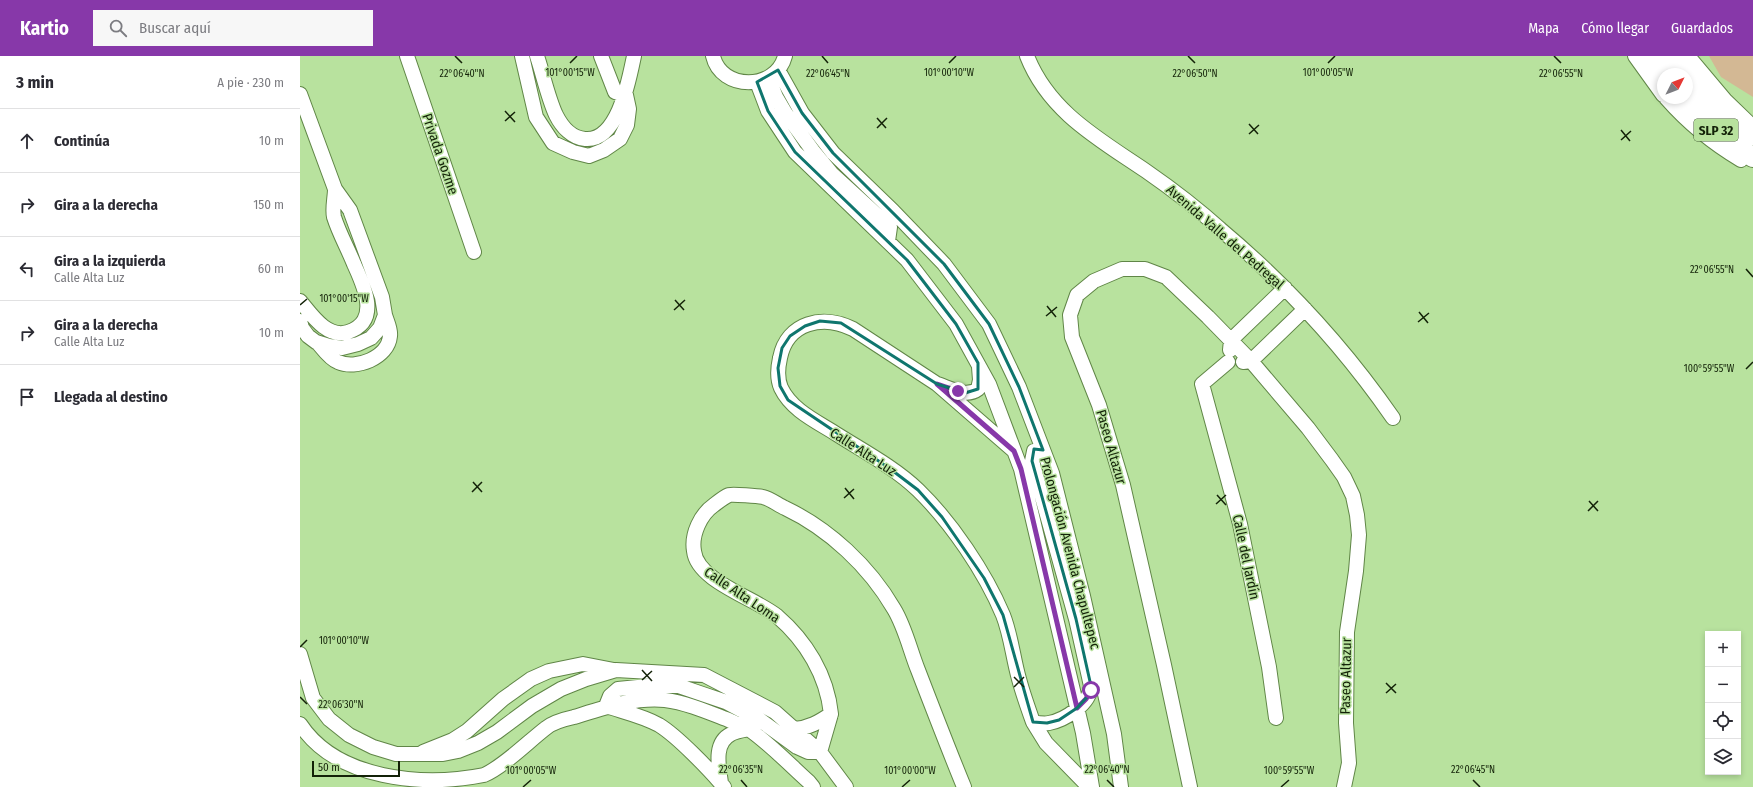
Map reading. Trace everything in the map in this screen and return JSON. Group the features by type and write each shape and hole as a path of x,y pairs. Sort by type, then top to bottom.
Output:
{"highway":[{"path":"1650,56 1659,68"},
{"path":"1670,56 1679,68"},
{"name":"SLP 32","path":"1693,84 1717,110 1737,127 1753,135"},
{"name":"SLP 32","path":"1689,104 1708,124 1740,150 1753,157"}],"street":[{"name":"Privada Gozme","path":"407,56 474,252"},
{"path":"522,56 536,117 554,143 573,152 589,156 604,150 620,139 627,125 629,109 626,95"},
{"path":"537,56 556,115 568,132 578,139 592,140 608,130 626,95 634,56"},
{"path":"601,56 615,92 626,95"},
{"path":"713,56 721,71 732,79 744,83 768,77 785,56"},
{"name":"Avenida Valle del Pedregal","path":"1027,56 1034,74 1047,94 1073,121 1166,185 1225,233 1285,288 1318,321 1367,380 1393,418"},
{"path":"1635,56 1657,87"},
{"path":"1688,56 1725,100 1753,127"},
{"name":"Prolongación Avenida Chapultepec","path":"768,77 768,111 795,152 907,260 956,324 989,384 1021,469 1077,708 1092,787"},
{"name":"Prolongación Avenida Chapultepec","path":"768,77 802,113 833,153 894,211 944,264 989,324 1019,387 1052,473 1083,596 1114,734 1122,787"},
{"path":"300,94 335,189 350,210 382,297 390,337 382,352 364,363 347,364 337,362 308,336 302,328 300,321"},
{"path":"1671,104 1686,120 1718,146 1753,167"},
{"path":"300,301 327,330 337,333 348,332 355,328 362,322 367,313 366,292 333,215 335,189"},
{"name":"Paseo Altazur","path":"1190,787 1123,485 1099,405 1072,336 1070,315 1076,295 1094,280 1122,269 1146,269 1166,277 1251,361 1303,422 1332,460 1344,477 1353,496 1359,535 1356,570 1347,632 1346,723 1349,763 1344,787"},
{"path":"1285,288 1230,340 1228,362 1251,361 1306,309"},
{"path":"316,342 342,348 358,344 376,334 385,315"},
{"name":"Calle Alta Luz","path":"1014,451 937,384 853,329 841,323 820,321 805,326 790,336 782,348 778,368 780,386 788,400 802,413 889,468 918,490 942,517 964,547 984,578 1003,615 1019,679 1033,722 1046,743 1089,787"},
{"name":"Calle del Jardín","path":"1228,362 1202,384 1240,524 1269,667 1276,718"},
{"name":"Calle Alta Luz","path":"937,384 972,394 978,389 979,384 978,363"},
{"path":"1033,722 1047,723 1059,720 1077,708 1088,696 1091,686 1074,612 1032,460 1034,451 1043,450"},
{"name":"Calle Alta Loma","path":"820,752 831,714 830,702 816,662 798,637 776,615 708,574 698,563 694,551 695,536 700,520 710,508 729,495 763,497 799,514 830,536 877,582 895,610 964,787"},
{"path":"300,654 314,698 329,719 349,735 373,747 396,754 443,754 458,751 478,743 497,732 532,706 561,689 586,679 616,670"},
{"path":"418,754 453,740 468,731 503,699 531,679 549,671 583,664 616,670 704,675 775,712 820,752 846,787"},
{"path":"606,706 610,696 618,689 648,686 679,686 726,702 760,720 796,747 808,752 820,752"},
{"path":"300,724 318,746 341,763 372,777 402,785 421,787 461,782 485,775 510,757 547,726 606,706 635,701 665,700 697,707 749,729 809,782 812,787"},
{"path":"606,706 644,718 660,726 674,736 722,785"},
{"path":"794,729 805,728 819,722 831,714"},
{"path":"722,785 718,759 721,744 730,734 749,729"}],"highlighted area":[{"path":"778,70 802,113 833,153 944,264 989,324 1019,387 1043,450 1034,449 1032,461 1076,619 1091,686 1088,696 1077,708 1059,720 1047,723 1033,722 1003,615 984,578 942,517 918,490 889,468 788,400 780,386 778,368 782,348 790,336 805,326 820,321 841,323 937,384 965,393 978,389 978,363 956,324 907,260 795,152 768,111 757,82"}],"shaded area":[{"path":"1709,56 1753,56 1753,97 1721,77"}],"route":[{"path":"958,391 937,384 1014,451 1021,469 1077,708 1086,699 1091,690"}]}
